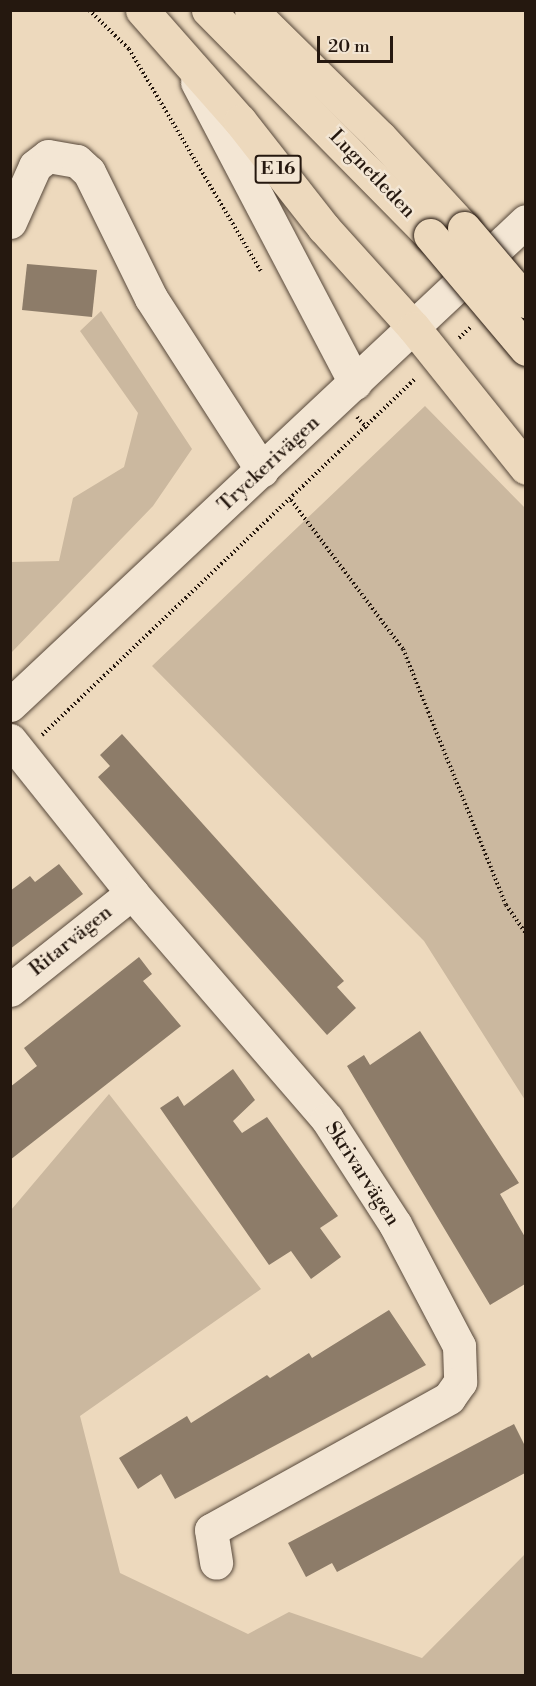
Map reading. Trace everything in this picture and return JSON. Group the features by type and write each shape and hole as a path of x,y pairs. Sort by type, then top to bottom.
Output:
{"highway":[{"name":"E 16","path":"142,10 187,61 323,227 414,328 525,468"},
{"name":"Lugnetleden","path":"208,10 430,235 525,349"},
{"name":"Lugnetleden","path":"251,10 380,137 464,228 525,301"}],"street":[{"path":"187,61 347,390"},
{"path":"10,222 35,166 48,156 77,161 89,172 151,298 262,470"},
{"name":"Tryckerivägen","path":"10,705 414,328 525,221"},
{"name":"Skrivarvägen","path":"16,747 132,893 264,1041 346,1147 447,1316 463,1368 458,1388 442,1404 211,1530 216,1563"},
{"name":"Ritarvägen","path":"10,990 132,893"}],"path":[{"path":"89,10 129,49 263,275"},
{"path":"16,747 291,500 437,357 479,320"},
{"path":"347,390 367,428"},
{"path":"291,500 403,649 506,905 525,934"}],"shaded area":[{"path":"101,311 192,449 153,506 11,653 11,562 59,561 73,498 124,467 138,413 80,331"},
{"path":"425,406 525,508 525,1100 424,941 152,666"},
{"path":"109,1094 261,1289 80,1416 120,1573 248,1634 289,1612 422,1658 525,1554 525,1675 11,1675 11,1210"}],"building":[{"path":"27,264 97,270 92,317 22,310"},
{"path":"122,734 344,981 337,987 356,1008 327,1035 98,777 110,766 100,755"},
{"path":"59,864 83,894 10,949 10,891 30,876 35,882"},
{"path":"139,957 152,974 143,981 181,1026 10,1160 10,1087 37,1066 24,1048"},
{"path":"420,1031 519,1183 500,1194 525,1237 525,1284 490,1305 347,1066 364,1055 370,1065"},
{"path":"233,1069 255,1100 233,1121 242,1133 267,1117 338,1216 320,1228 341,1257 311,1279 291,1251 269,1265 160,1108 178,1096 184,1106"},
{"path":"389,1310 426,1365 175,1499 161,1474 138,1489 119,1458 187,1416 191,1423 267,1375 270,1378 309,1353 312,1358"},
{"path":"514,1424 525,1446 525,1473 337,1572 332,1563 306,1577 288,1543"}]}
